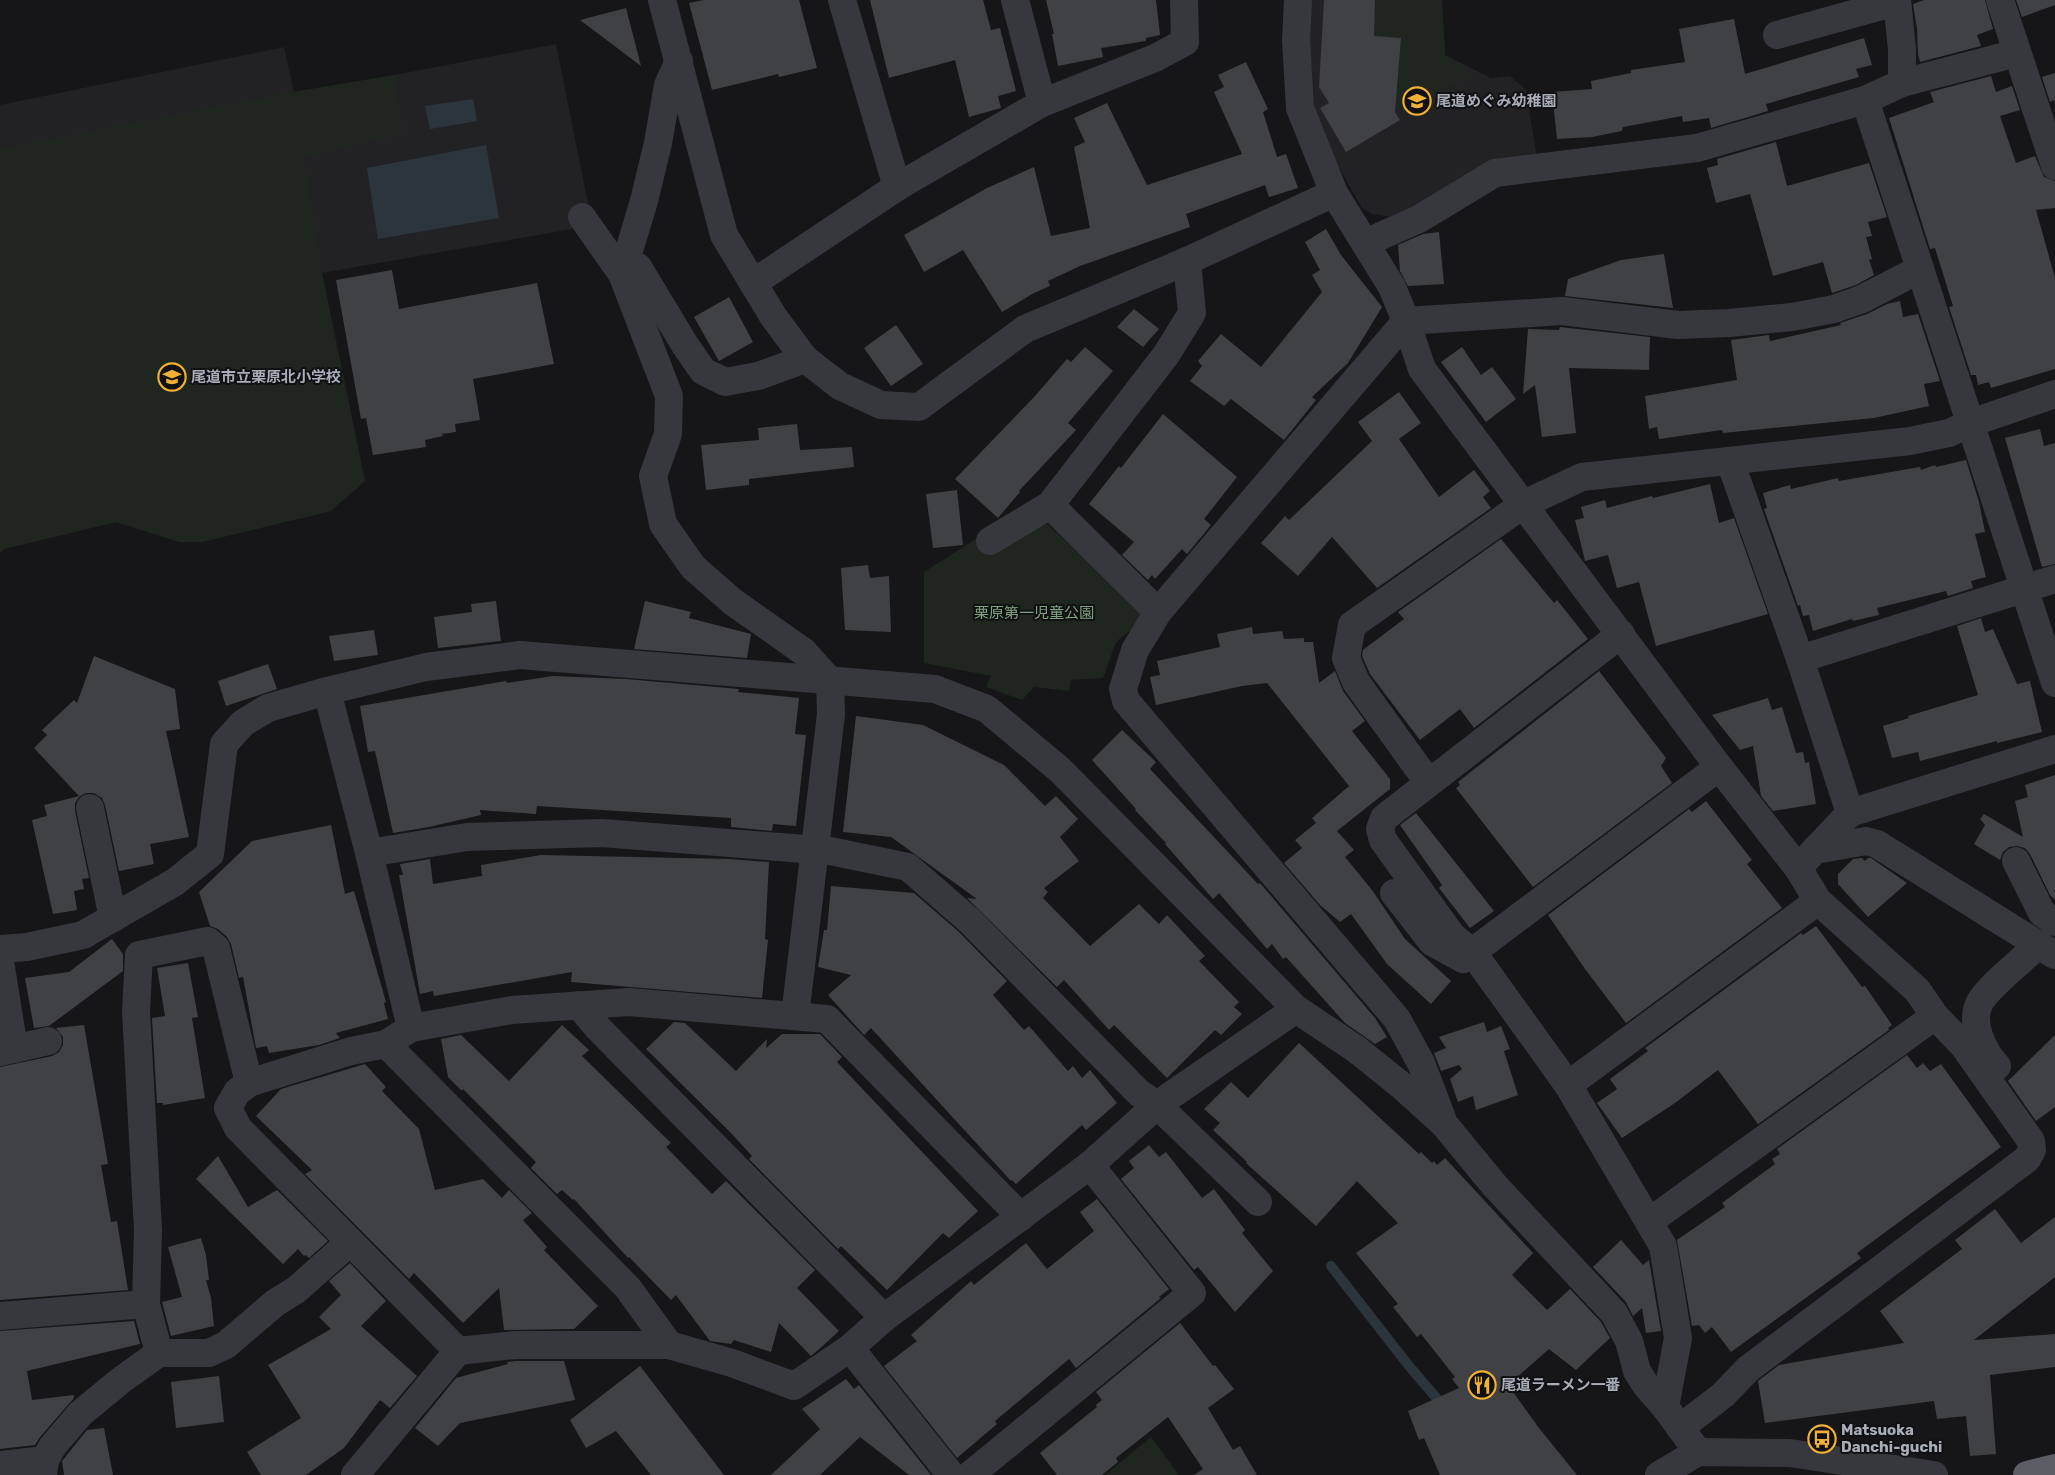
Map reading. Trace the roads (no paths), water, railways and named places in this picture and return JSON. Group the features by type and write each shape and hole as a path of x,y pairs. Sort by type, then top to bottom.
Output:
{"highway":[{"path":"2027,1475 2055,1468"}],"street":[{"path":"662,0 724,235 773,316 805,359 840,386 881,405 919,407 1025,329 1187,261 1334,193"},
{"path":"842,0 897,187"},
{"path":"1015,0 1042,103"},
{"path":"753,283 897,187 1042,103 1155,58 1185,42 1184,0"},
{"path":"1298,0 1296,40 1300,108 1334,193 1392,287 1422,369 1719,767 1807,859 1818,901 1917,990 1935,1016 1962,1045 2031,1141 2032,1150 2027,1159 1748,1368 1723,1395 1672,1417"},
{"path":"2000,0 2055,166"},
{"path":"1777,35 1896,1 1902,49 1902,83"},
{"path":"1365,243 1419,219 1495,173 1696,148 1865,100 1902,83 2017,52"},
{"path":"623,270 644,201 658,143 668,85 679,61"},
{"path":"1865,100 2026,589 2055,683"},
{"path":"582,217 623,270 669,396 668,434 653,476 663,524 693,567 733,602 804,652 830,681 832,714 795,1016"},
{"path":"990,541 1050,505 1166,356 1192,313 1187,261"},
{"path":"623,270 638,267 703,371 724,382 758,376 805,359"},
{"path":"1444,1124 1421,1063 1397,1019 1126,701 1123,690 1134,650 1158,612 1406,321 1562,311 1678,325 1765,319 1834,309 1862,299 1920,269"},
{"path":"1428,782 1356,682 1346,658 1352,625 1524,504 1582,477 1910,441 1949,433 1971,423 2055,394"},
{"path":"1730,462 1800,659 1850,813"},
{"path":"1050,505 1158,612"},
{"path":"1800,659 2055,579"},
{"path":"1621,634 1428,782 1384,818 1380,829 1383,840 1452,936 1474,953 1568,1085 1650,1221 1663,1246 1678,1338 1672,1417"},
{"path":"0,949 27,947 83,935 175,882 210,854 224,744 243,723 268,708 327,691 426,668 520,655 935,689 987,709 1060,770 1296,1009 1356,1049 1402,1086 1444,1124 1495,1186 1614,1313 1629,1341 1637,1371 1698,1452"},
{"path":"327,691 411,1028"},
{"path":"1807,859 1850,813 2055,749"},
{"path":"1394,893 1432,942 1463,959 1474,953 1719,767"},
{"path":"90,808 113,918"},
{"path":"369,854 467,837 602,833 830,850 908,866 970,920 1139,1093 1157,1105 1258,1202"},
{"path":"1807,859 1866,841 1877,844 2047,950 1984,996 1976,1011 1979,1037 1991,1059 2010,1080"},
{"path":"2016,861 2042,913 2055,922"},
{"path":"1568,1085 1818,901"},
{"path":"158,1354 146,1304 148,1230 136,1011 139,955 208,941 216,948 249,1083"},
{"path":"0,961 7,1050 48,1041"},
{"path":"458,1351 238,1128 228,1108 237,1092 249,1083 352,1051 386,1044 411,1028 512,1010 629,1002 827,1019 1021,1216"},
{"path":"579,1005 598,1028 884,1318"},
{"path":"355,1475 458,1351 515,1345 669,1345 732,1363 794,1386 850,1348 884,1318 1090,1165 1157,1105 1296,1009"},
{"path":"1650,1221 1935,1016"},
{"path":"386,1044 628,1288 669,1345"},
{"path":"970,1475 1192,1293 1090,1165"},
{"path":"0,1465 44,1467 52,1447 80,1414 120,1381 158,1354 209,1353 226,1345 275,1303 296,1290 350,1242"},
{"path":"0,1316 146,1304"},
{"path":"850,1348 951,1475"},
{"path":"1659,1475 1698,1452 1790,1453 1934,1475"}],"waterway":[{"path":"1331,1266 1409,1366 1445,1408"}],"place":[{"name":"尾道めぐみ幼稚園","path":"1417,101"},
{"name":"尾道市立栗原北小学校","path":"172,377"},
{"name":"尾道ラーメン一番","path":"1482,1385"},
{"name":"Matsuoka Danchi-guchi","path":"1822,1439"}],"park label":[{"name":"栗原第一児童公園","path":"1034,613"}]}
